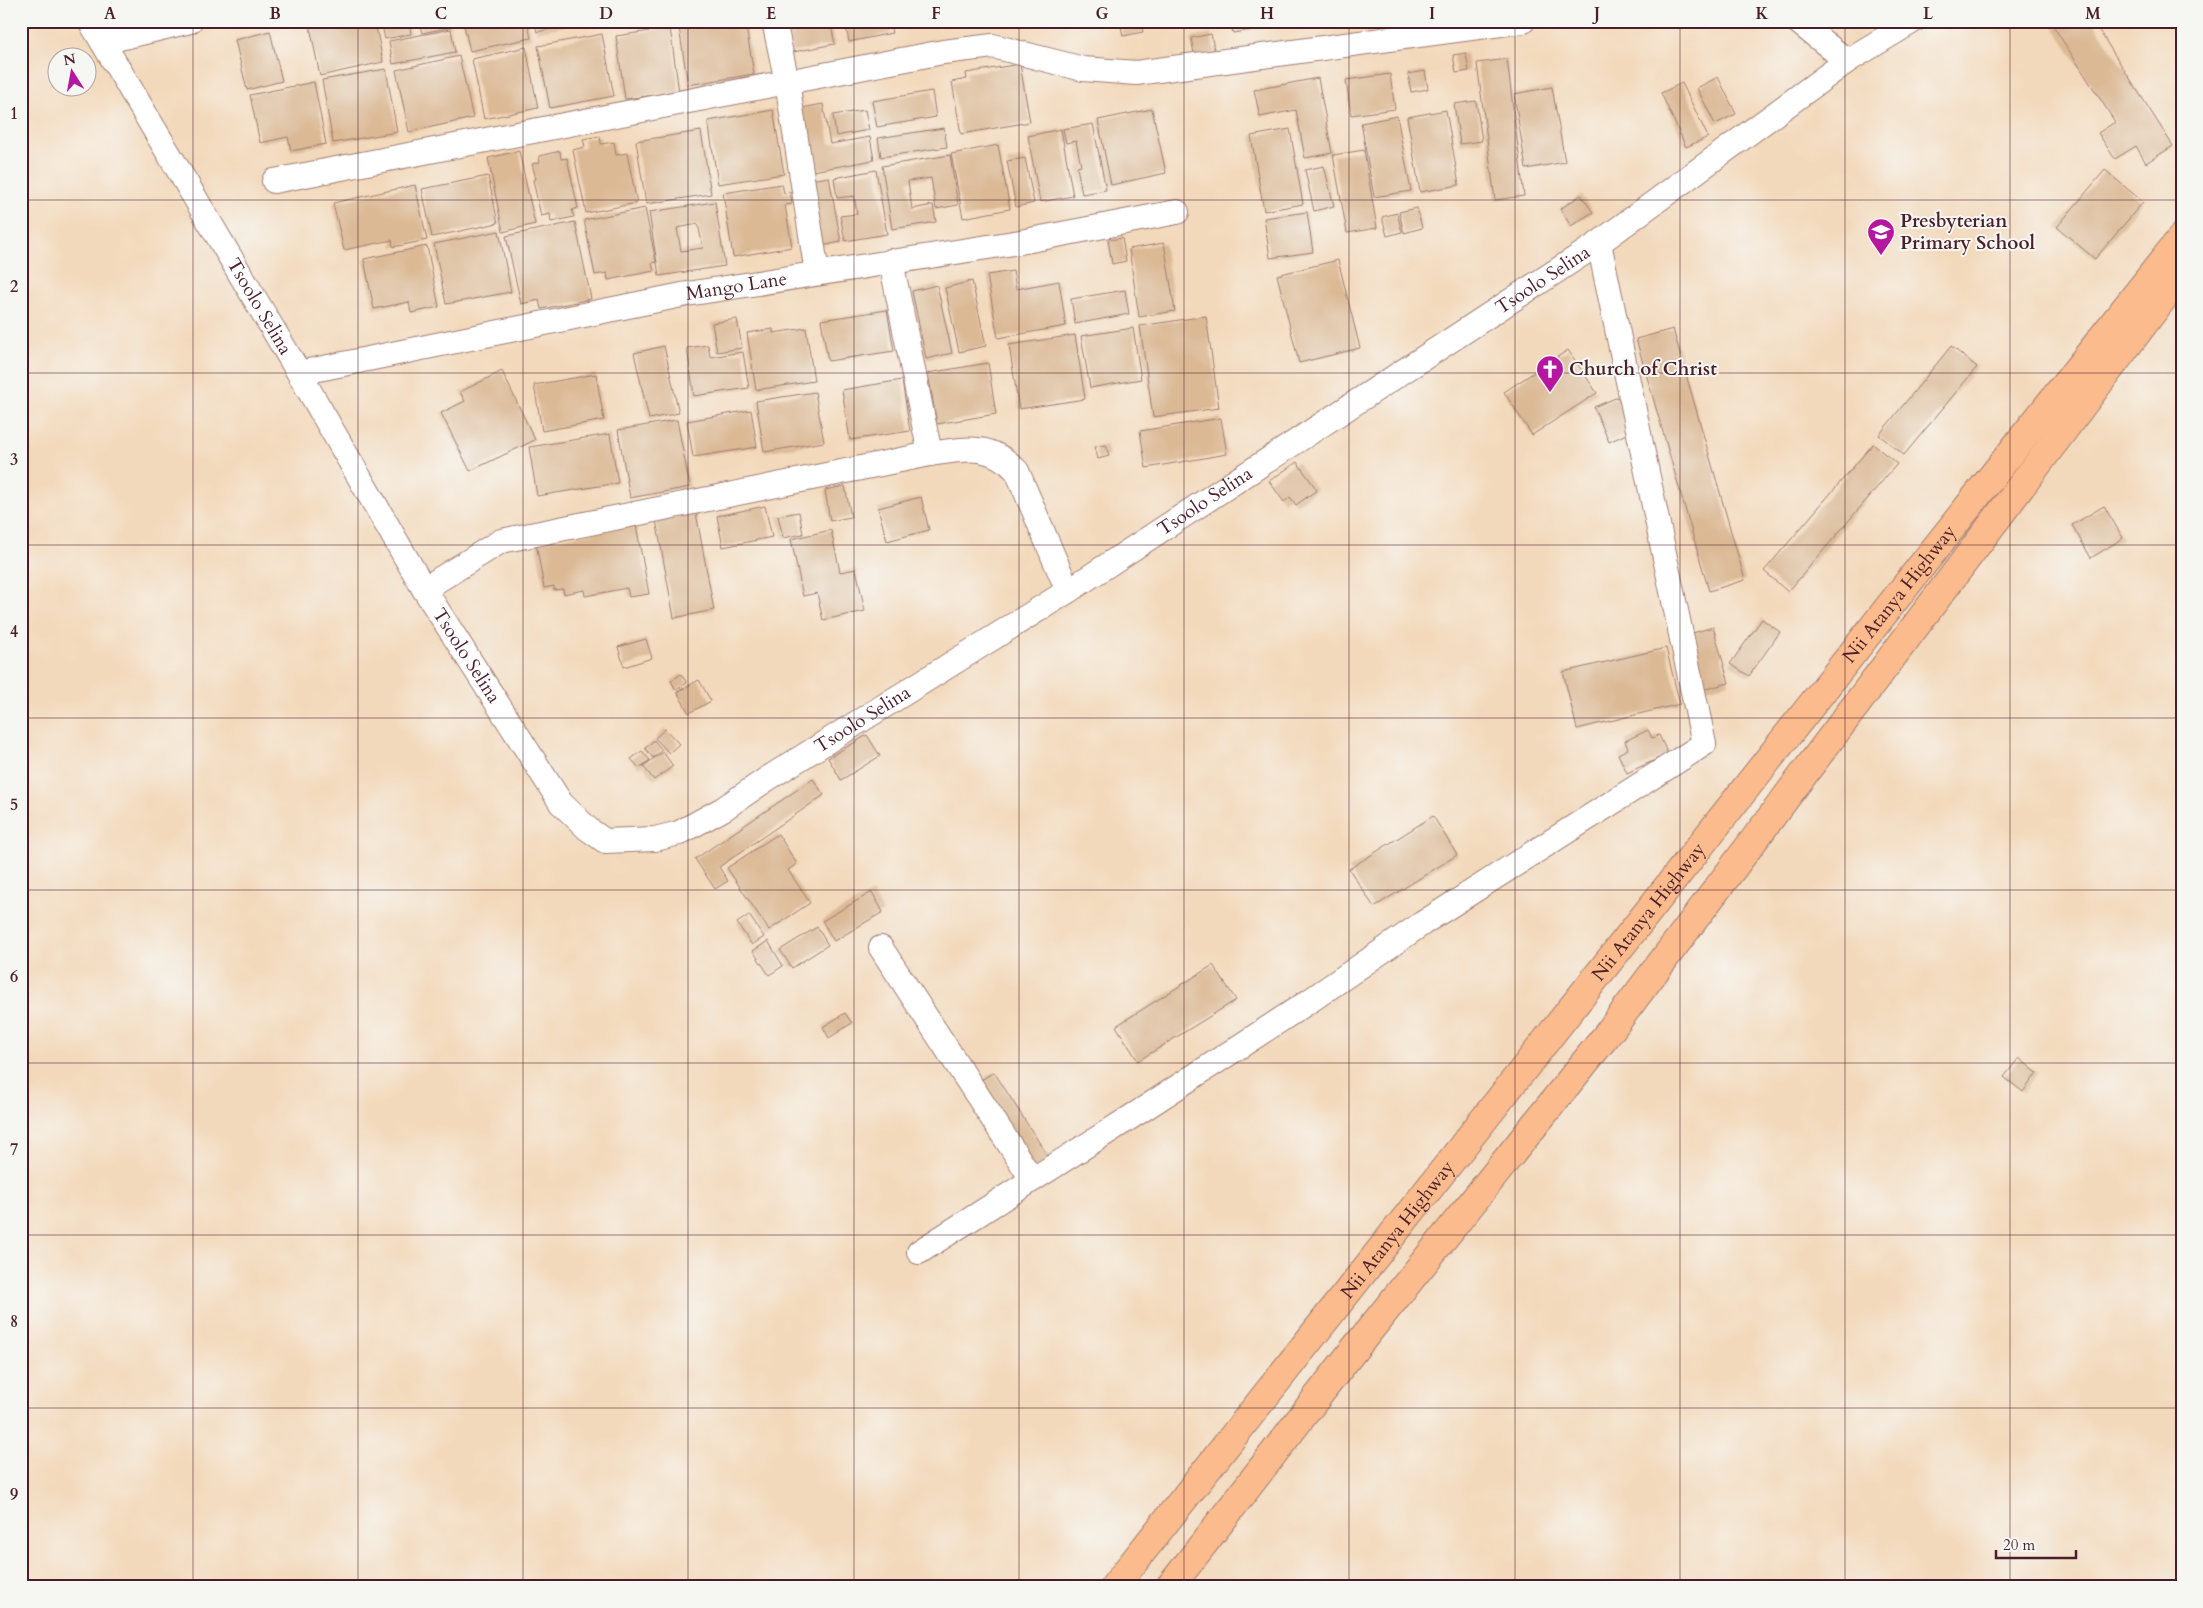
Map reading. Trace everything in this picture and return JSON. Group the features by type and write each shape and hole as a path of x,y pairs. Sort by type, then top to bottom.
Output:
{"main road":[{"name":"Nii Atanya Highway","path":"1114,1587 1340,1304 1789,732 2182,237"},
{"path":"1170,1587 1352,1352 1606,1036 2182,273"}],"street":[{"name":"Tsoolo Selina","path":"90,21 299,373 424,589 561,802 588,829 604,841 654,839 679,833 723,809 767,779 1068,591 1599,243 1847,61 1913,21"},
{"path":"103,42 190,21"},
{"path":"774,21 786,82 817,272"},
{"path":"274,180 943,52 993,46 1083,69 1136,73 1523,21"},
{"path":"1797,21 1847,61"},
{"name":"Mango Lane","path":"299,373 687,294 817,272 1020,242 1177,212"},
{"path":"919,1252 1142,1110 1311,1000 1424,923 1704,744 1599,243"},
{"path":"891,261 930,454"},
{"path":"424,589 501,541 930,454 979,449 994,452 1008,461 1017,471 1068,591"},
{"path":"880,948 1032,1179"}],"building":[{"path":"338,21 375,21 383,62 320,76 310,27"},
{"path":"381,21 409,21 411,34 385,39"},
{"path":"419,21 450,21 451,27 422,33"},
{"path":"463,21 527,21 531,38 470,51"},
{"path":"535,21 583,21 583,22 537,32"},
{"path":"608,21 625,21 625,22 609,25"},
{"path":"678,21 745,21 754,74 688,85"},
{"path":"786,21 830,21 835,44 793,52"},
{"path":"845,21 889,21 892,33 849,42"},
{"path":"904,21 938,21 938,22 905,28"},
{"path":"1120,21 1141,21 1143,32 1123,36"},
{"path":"1231,21 1292,21 1292,23 1233,33"},
{"path":"2050,21 2093,21 2173,146 2146,163 2136,146 2115,159 2098,133 2115,122"},
{"path":"670,28 679,92 625,99 616,36"},
{"path":"451,29 455,52 393,64 389,41"},
{"path":"270,31 282,81 247,90 235,40"},
{"path":"602,34 614,96 550,108 538,46"},
{"path":"1211,34 1215,54 1195,58 1191,38"},
{"path":"526,47 538,108 484,119 472,59"},
{"path":"1466,53 1469,71 1456,73 1453,55"},
{"path":"459,56 473,118 409,132 396,70"},
{"path":"1507,59 1524,196 1495,200 1477,63"},
{"path":"1020,64 1030,122 961,134 952,82 967,79 966,73"},
{"path":"386,69 397,132 333,143 322,80"},
{"path":"1425,71 1428,89 1411,92 1408,74"},
{"path":"1390,74 1395,109 1351,115 1346,80"},
{"path":"1718,77 1736,114 1715,124 1697,88"},
{"path":"1318,78 1332,153 1305,158 1296,110 1260,117 1254,90"},
{"path":"314,82 326,144 291,151 288,137 260,143 250,95"},
{"path":"1682,83 1708,137 1686,147 1661,93"},
{"path":"1552,87 1565,162 1526,169 1514,94"},
{"path":"932,91 936,117 877,127 872,101"},
{"path":"1476,101 1482,141 1460,144 1454,104"},
{"path":"823,104 830,144 870,137 874,160 807,172 796,109"},
{"path":"1152,109 1166,173 1111,185 1098,120"},
{"path":"773,110 784,174 718,184 708,121"},
{"path":"865,110 869,130 836,136 833,115"},
{"path":"1446,110 1459,185 1420,192 1407,117"},
{"path":"1397,116 1411,191 1374,197 1361,123"},
{"path":"1093,124 1106,190 1082,194 1077,167 1081,166 1076,141 1066,143 1063,129"},
{"path":"944,128 947,147 881,157 878,138"},
{"path":"1061,129 1073,196 1040,202 1028,136"},
{"path":"1290,129 1303,204 1264,211 1251,136"},
{"path":"701,131 711,194 646,204 636,141"},
{"path":"600,136 601,144 614,142 616,155 627,153 637,203 586,213 573,150 585,147 583,139"},
{"path":"998,145 1010,209 963,218 951,154"},
{"path":"1364,150 1377,228 1347,233 1333,155"},
{"path":"519,151 535,224 503,232 488,158"},
{"path":"560,151 561,159 567,158 578,208 572,210 574,217 551,222 550,214 541,216 533,180 536,179 532,164 540,162 539,156"},
{"path":"950,155 958,205 936,209 931,178 908,181 912,209 933,205 936,222 892,229 882,166"},
{"path":"1025,158 1034,203 1016,207 1007,161"},
{"path":"1324,166 1334,206 1314,211 1305,170"},
{"path":"876,170 887,234 845,241 840,216 857,214 854,196 837,198 834,178"},
{"path":"2105,170 2143,202 2095,259 2057,227"},
{"path":"488,176 498,223 432,237 422,189"},
{"path":"829,177 841,242 821,246 809,180"},
{"path":"782,184 784,193 790,192 792,204 785,205 792,247 733,257 723,193"},
{"path":"415,185 427,240 393,247 392,240 344,250 333,203"},
{"path":"1581,195 1593,212 1571,226 1560,209"},
{"path":"715,202 725,266 659,276 649,212","holes":["698,224 703,248 681,251 677,228"]},
{"path":"645,208 656,262 652,263 654,271 608,280 607,273 595,275 584,220"},
{"path":"1417,208 1422,228 1404,233 1399,212"},
{"path":"1307,212 1313,252 1270,258 1264,218"},
{"path":"1397,213 1402,232 1387,236 1382,217"},
{"path":"575,222 591,299 541,309 539,300 521,304 506,236"},
{"path":"499,231 511,292 446,304 434,244"},
{"path":"1122,238 1126,261 1112,264 1108,240"},
{"path":"1164,243 1175,311 1139,317 1129,249"},
{"path":"427,246 439,307 411,313 409,302 374,309 364,259"},
{"path":"1338,260 1360,348 1299,363 1277,275"},
{"path":"1013,271 1016,289 1059,281 1066,326 998,338 987,275"},
{"path":"972,281 986,346 959,352 945,288"},
{"path":"937,285 952,353 926,359 912,291"},
{"path":"1125,290 1129,314 1075,324 1071,299"},
{"path":"887,310 894,351 828,361 821,320"},
{"path":"1206,316 1219,408 1153,417 1140,326"},
{"path":"737,319 742,348 717,352 712,323"},
{"path":"806,328 814,381 756,390 747,333 773,329 773,333"},
{"path":"1133,328 1141,379 1090,388 1081,336"},
{"path":"1673,329 1745,580 1709,591 1636,339"},
{"path":"1075,335 1085,399 1019,409 1009,345"},
{"path":"708,345 710,357 743,352 749,388 694,396 687,348"},
{"path":"664,346 679,413 649,419 634,353"},
{"path":"1951,346 1977,367 1904,455 1879,435"},
{"name":"Church of Christ","path":"1568,350 1597,393 1532,435 1504,392"},
{"path":"988,363 996,414 937,424 928,373"},
{"path":"502,371 535,440 470,471 441,413 465,401 460,392"},
{"path":"596,374 604,420 542,431 534,385"},
{"path":"902,380 910,431 850,440 842,390"},
{"path":"815,392 824,442 764,452 756,401"},
{"path":"1618,397 1633,431 1609,442 1594,407"},
{"path":"751,410 757,447 693,457 687,421"},
{"path":"1221,418 1227,454 1146,468 1140,431"},
{"path":"677,420 690,487 630,498 618,430"},
{"path":"610,434 618,483 537,496 529,447"},
{"path":"1873,444 1897,464 1788,592 1764,571"},
{"path":"1106,445 1109,456 1098,459 1095,447"},
{"path":"1297,462 1317,490 1296,505 1290,497 1284,502 1269,481"},
{"path":"845,486 851,517 830,521 825,490"},
{"path":"921,497 929,530 887,541 878,508"},
{"path":"765,506 772,537 723,547 717,516"},
{"path":"2104,506 2123,538 2091,558 2072,525"},
{"path":"799,512 803,534 783,538 778,516"},
{"path":"696,513 714,610 674,618 656,520"},
{"path":"636,525 649,594 629,597 627,588 585,596 584,590 564,594 563,589 554,590 554,586 544,588 536,543"},
{"path":"831,530 840,572 856,569 865,611 823,620 817,593 803,596 791,539"},
{"path":"1762,619 1780,632 1749,676 1730,664"},
{"path":"1713,627 1729,683 1702,690 1686,635"},
{"path":"646,639 652,658 624,667 618,647"},
{"path":"1666,648 1680,704 1577,729 1563,672"},
{"path":"681,674 687,683 676,690 671,681"},
{"path":"699,680 711,701 689,713 677,692"},
{"path":"665,729 679,744 669,753 655,738"},
{"path":"1648,730 1652,738 1659,735 1668,754 1627,773 1618,754 1628,749 1625,741"},
{"path":"867,735 880,756 841,780 828,758"},
{"path":"654,740 662,750 653,758 645,748"},
{"path":"642,751 650,760 639,768 631,759"},
{"path":"663,752 673,766 654,780 643,766"},
{"path":"813,779 824,795 719,867 728,881 715,889 695,859"},
{"path":"1433,816 1457,855 1374,907 1349,869"},
{"path":"778,834 797,864 788,870 810,903 769,930 727,868"},
{"path":"872,892 883,912 834,941 822,921"},
{"path":"749,915 764,937 752,945 737,923"},
{"path":"817,927 828,945 792,968 780,950"},
{"path":"768,941 783,966 769,975 753,951"},
{"path":"1213,965 1236,1000 1138,1061 1116,1026"},
{"path":"845,1013 852,1023 829,1038 823,1027"},
{"path":"2019,1058 2037,1073 2023,1092 2004,1077"},
{"path":"994,1072 1051,1161 1035,1171 978,1082"}],"place":[{"name":"Presbyterian Primary School","path":"1881,256"},
{"name":"Church of Christ","path":"1550,393"}]}
